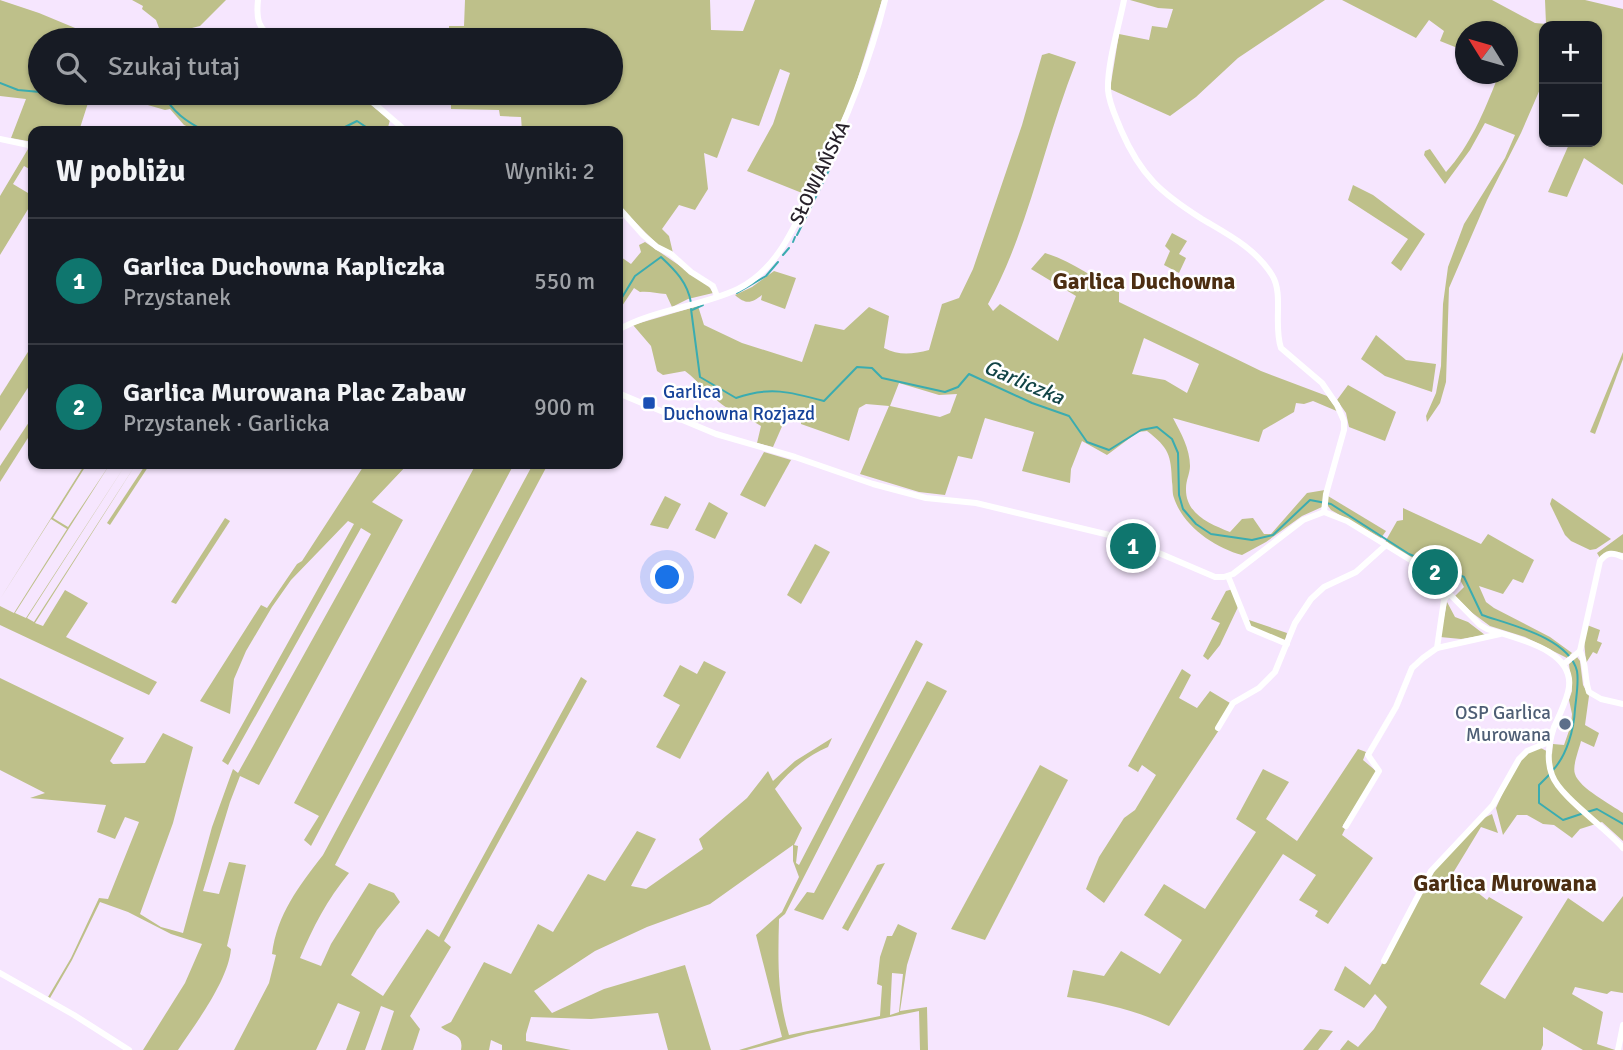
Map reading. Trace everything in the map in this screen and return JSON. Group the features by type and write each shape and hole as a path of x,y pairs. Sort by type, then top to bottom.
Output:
{"street":[{"path":"258,0 257,19 261,28"},
{"name":"SŁOWIAŃSKA","path":"623,327 635,320 740,288 765,268 787,242 856,96 885,0"},
{"path":"623,395 716,434 873,484 926,498 976,503 1126,539 1215,577 1228,576 1325,506 1344,421 1322,383 1281,348 1277,322 1278,291 1274,277 1247,247 1167,194 1152,181 1134,158 1114,112 1108,88 1124,0"},
{"path":"376,105 400,126"},
{"path":"0,139 28,145"},
{"path":"623,212 657,247 671,254 691,272 713,286 717,296"},
{"path":"1325,506 1384,541 1426,571 1480,625 1545,649 1566,662 1569,691 1549,742 1551,773 1563,792 1623,848"},
{"path":"1217,728 1233,703 1259,688 1272,676 1282,660 1295,624 1311,599 1324,587 1356,572 1384,541"},
{"path":"1566,662 1578,653 1600,561 1608,554 1614,553 1623,557"},
{"path":"1228,576 1249,628 1287,644"},
{"path":"1437,648 1444,600 1448,594"},
{"path":"1346,826 1378,771 1368,755 1396,707 1412,668 1437,648 1502,634"},
{"path":"1578,653 1584,659 1589,692 1601,699 1623,704"},
{"path":"1384,961 1408,911 1432,871 1493,805 1527,751 1549,742"},
{"path":"0,972 129,1050"},
{"path":"1618,1050 1623,1025"}],"green space":[{"path":"0,0 75,28 28,28 28,105 87,105 81,126 28,126 28,141 11,138 26,99 0,96"},
{"path":"132,0 226,0 200,26 192,28 159,28 156,20 142,9 143,6"},
{"path":"465,0 710,0 711,30 743,31 755,0 882,0 852,97 807,195 747,171 773,124 790,73 780,69 759,126 732,118 717,158 704,153 708,189 695,210 679,205 662,229 669,236 673,253 658,245 623,210 623,126 522,126 521,117 500,116 499,110 451,109 451,105 623,105 623,28 449,28 464,26"},
{"path":"1130,0 1325,0 1238,58 1196,97 1170,116 1110,89 1119,34 1149,40 1152,26 1167,28 1173,9"},
{"path":"1342,0 1492,0 1539,23 1539,92 1449,288 1446,382 1440,403 1427,422 1426,416 1436,393 1441,366 1443,304 1448,267 1464,224 1505,158 1515,135 1485,123 1470,150 1445,184 1424,155 1425,151 1430,149 1446,172 1469,140 1495,84 1518,84 1518,21 1455,21 1455,47 1440,41 1444,31 1429,20 1416,38"},
{"path":"1545,0 1585,0 1623,9 1623,185 1584,158 1567,197 1548,192 1568,147 1602,147 1602,21 1546,21"},
{"path":"1049,53 1076,62 1015,246 988,304 993,311 1000,304 1058,341 1076,296 1031,269 1045,253 1074,265 1119,292 1119,302 1261,371 1327,396 1339,412 1313,401 1296,403 1294,412 1263,430 1259,442 1173,418 1190,460 1186,488 1190,505 1200,517 1215,525 1230,532 1242,519 1253,518 1264,534 1271,534 1307,493 1325,490 1322,507 1302,516 1266,542 1242,555 1211,541 1185,518 1173,496 1171,465 1167,453 1160,442 1147,431 1138,432 1107,455 1082,441 1071,469 1070,483 1022,471 1034,432 985,418 972,459 958,456 945,495 919,492 860,474 889,406 866,404 859,408 849,441 801,424 801,419 787,415 773,447 757,443 761,426 723,405 685,371 663,375 657,371 651,346 633,325 698,306 704,325 742,343 802,362 815,324 844,330 869,307 889,316 884,348 906,354 929,350 942,304 959,298 973,269 1022,125 1042,55","holes":["1144,338 1199,364 1187,393 1165,380 1132,374","899,383 939,395 957,394 950,413 940,417 890,406"]},
{"path":"148,105 371,105 390,120 388,126 186,126 170,109"},
{"path":"28,149 28,168 24,166 13,184 28,193 28,209 0,255 0,196"},
{"path":"1353,185 1373,195 1425,234 1401,271 1391,263 1408,239 1348,200"},
{"path":"1172,233 1187,241 1179,254 1186,258 1179,273 1164,265 1170,251 1165,246"},
{"path":"645,242 708,285 713,293 688,299 672,307 666,294 640,292 634,288 623,304 623,258 631,264 641,252 639,245"},
{"path":"774,271 796,278 785,309 761,300 762,295 749,302 735,295 752,287"},
{"path":"1376,335 1406,360 1436,364 1432,392 1385,376 1361,359"},
{"path":"28,352 28,388 0,431 0,396"},
{"path":"1623,352 1623,359 1595,434 1590,432"},
{"path":"1348,385 1396,412 1385,441 1349,427 1346,413 1337,400"},
{"path":"28,424 28,438 0,482 0,466"},
{"path":"764,452 791,460 765,507 740,495"},
{"path":"82,469 53,518 68,527 107,469 15,613 26,618 123,469 27,618 34,622 133,469 35,623 43,626 65,590 88,603 66,637 157,682 149,695 0,625 0,606 14,613 67,529 51,519 0,599"},
{"path":"143,469 147,469 110,525 107,523"},
{"path":"362,469 403,469 372,502 403,520 259,785 240,776 230,802 203,891 219,894 229,862 246,865 227,946 231,949 229,961 218,988 178,1050 143,1050 185,983 202,944 171,934 128,912 100,902 72,960 50,998 48,997 71,958 99,898 108,899 139,822 125,817 115,839 97,832 106,805 30,798 45,793 0,770 0,678 124,738 110,761 113,764 145,763 163,733 193,747 173,823 140,914 161,927 183,933 212,827 233,769 238,773 371,534 361,528 228,765 222,761 354,524 348,521 291,580 272,607 246,651 234,679 230,714 200,701 261,605 267,608 297,564 302,561"},
{"path":"473,469 511,469 311,846 304,840 319,816 294,803"},
{"path":"530,469 545,469 335,865 349,873 321,914 300,958 321,966 331,944 369,883 394,893 400,902 377,930 351,975 383,996 427,929 439,937 581,677 587,681 444,941 451,947 410,1016 420,1029 413,1050 381,1050 394,1011 381,1006 365,1050 346,1050 360,1012 338,1003 316,1050 234,1050 269,983 276,955 272,954 275,940 284,913 323,855"},
{"path":"665,496 681,504 668,529 650,525"},
{"path":"1328,496 1386,531 1381,538 1331,510"},
{"path":"1552,498 1611,539 1590,550 1571,541 1565,535 1550,504"},
{"path":"709,502 728,513 715,539 695,530"},
{"path":"1403,508 1481,544 1488,534 1534,560 1523,583 1513,579 1503,594 1479,586 1486,602 1494,608 1550,637 1572,653 1567,658 1525,637 1490,626 1455,596 1464,587 1459,578 1455,576 1452,579 1425,567 1385,542 1397,521 1403,520"},
{"path":"225,518 230,521 176,604 171,602"},
{"path":"1623,534 1623,553 1609,551 1600,558 1597,553"},
{"path":"815,544 830,552 801,604 787,595"},
{"path":"1233,589 1238,607 1220,645 1208,660 1203,656 1220,623 1211,619 1226,591"},
{"path":"1447,602 1455,617 1468,622 1485,635 1461,639 1440,637"},
{"path":"1249,620 1287,633 1285,641 1250,626"},
{"path":"1587,625 1600,630 1597,641 1602,643 1597,654 1593,652 1586,663 1584,640"},
{"path":"916,640 923,644 785,914 779,919 779,963 780,992 789,1035 880,1016 882,986 877,984 880,957 887,936 892,936 898,924 917,933 907,965 900,1011 927,1007 928,1050 920,1050 919,1011 739,1050 782,1037 756,935 782,912 799,877 793,861 793,845 710,904 647,927 595,951 534,991 552,1013 604,989 685,965 711,1050 668,1050 658,1013 591,1019 531,1017 526,1041 571,1050 502,1050 502,1045 491,1040 489,1050 461,1050 459,1038 441,1027 451,1022 484,962 511,974 538,924 553,932 588,874 605,881 637,831 656,839 631,886 646,889 703,849 699,839 747,798 768,771 773,781 795,761 832,738 828,747 799,765 775,789 802,828 794,845 798,846 796,863 799,865","holes":["892,973 903,974 899,1012 890,1015"]},
{"path":"1577,657 1583,685 1589,696 1585,725 1599,733 1594,747 1581,741 1574,771 1583,785 1623,813 1623,841 1602,822 1580,829 1572,838 1554,825 1543,824 1527,815 1517,815 1503,835 1496,808 1514,768 1529,752 1539,747 1552,754 1553,744 1564,745 1572,714 1569,700 1572,691 1569,664"},
{"path":"704,661 726,672 680,759 656,747 680,705 663,696 680,665 697,674"},
{"path":"1182,669 1191,675 1179,698 1197,708 1210,691 1230,703 1219,730 1104,903 1086,889 1099,857 1124,818 1135,810 1156,775 1142,765 1138,772 1128,766"},
{"path":"927,681 947,691 823,920 794,910 807,892 814,893"},
{"path":"1358,749 1366,752 1363,760 1376,771 1342,827 1345,829 1342,835 1373,858 1328,924 1315,916 1318,911 1299,900 1316,875 1283,854 1169,1026 1119,1008 1067,997 1073,970 1104,976 1121,951 1160,974 1182,940 1144,915 1164,884 1205,909 1256,832 1236,819 1263,769 1289,782 1266,819 1297,841"},
{"path":"1040,765 1068,780 985,940 951,929"},
{"path":"1492,814 1498,833 1481,827 1453,873 1487,900 1489,897 1523,917 1480,984 1505,999 1568,898 1603,922 1623,896 1623,993 1611,991 1607,994 1575,987 1572,994 1603,1012 1597,1044 1615,1050 1583,1050 1543,1027 1541,1050 1340,1050 1348,1040 1358,1047 1374,1029 1387,1007 1375,994 1364,1008 1334,990 1345,966 1370,985 1437,867 1484,818"},
{"path":"885,863 848,931 842,928 877,865"},
{"path":"1320,1029 1333,1031 1318,1050 1303,1050"}],"waterway":[{"name":"Garliczka","path":"0,83 28,91"},
{"name":"Garliczka","path":"170,105 196,126"},
{"name":"Garliczka","path":"347,126 357,121 364,126"},
{"path":"805,219 830,168"},
{"path":"797,235 802,225"},
{"path":"793,242 795,237"},
{"path":"783,255 789,248"},
{"name":"Garliczka","path":"623,296 635,276 661,257 684,283 691,303"},
{"path":"737,293 766,276 778,262"},
{"path":"692,310 703,305"},
{"name":"Garliczka","path":"691,309 700,377 736,398 770,391 824,401 857,367 872,368 882,378 945,392 958,387 969,374 1032,403 1069,416 1087,442 1109,450 1141,430 1157,427 1172,439 1178,453 1179,495 1183,509 1196,524 1211,534 1252,540 1273,535 1310,500 1331,504 1409,554 1464,577 1482,615 1537,634 1551,641 1572,660 1578,680 1573,725 1566,749 1553,770"},
{"name":"Garliczka","path":"1550,774 1539,785 1539,803 1563,820 1581,814"},
{"name":"Garliczka","path":"1587,812 1597,809 1623,824"}],"place":[{"name":"Garlica Duchowna Rozjazd","path":"649,403"},
{"name":"Garlica Duchowna Kapliczka","path":"1133,546"},
{"name":"Garlica Murowana Plac Zabaw","path":"1435,572"},
{"name":"OSP Garlica Murowana","path":"1565,724"}],"district":[{"name":"Garlica Duchowna","path":"1144,281"},
{"name":"Garlica Murowana","path":"1505,883"}]}
